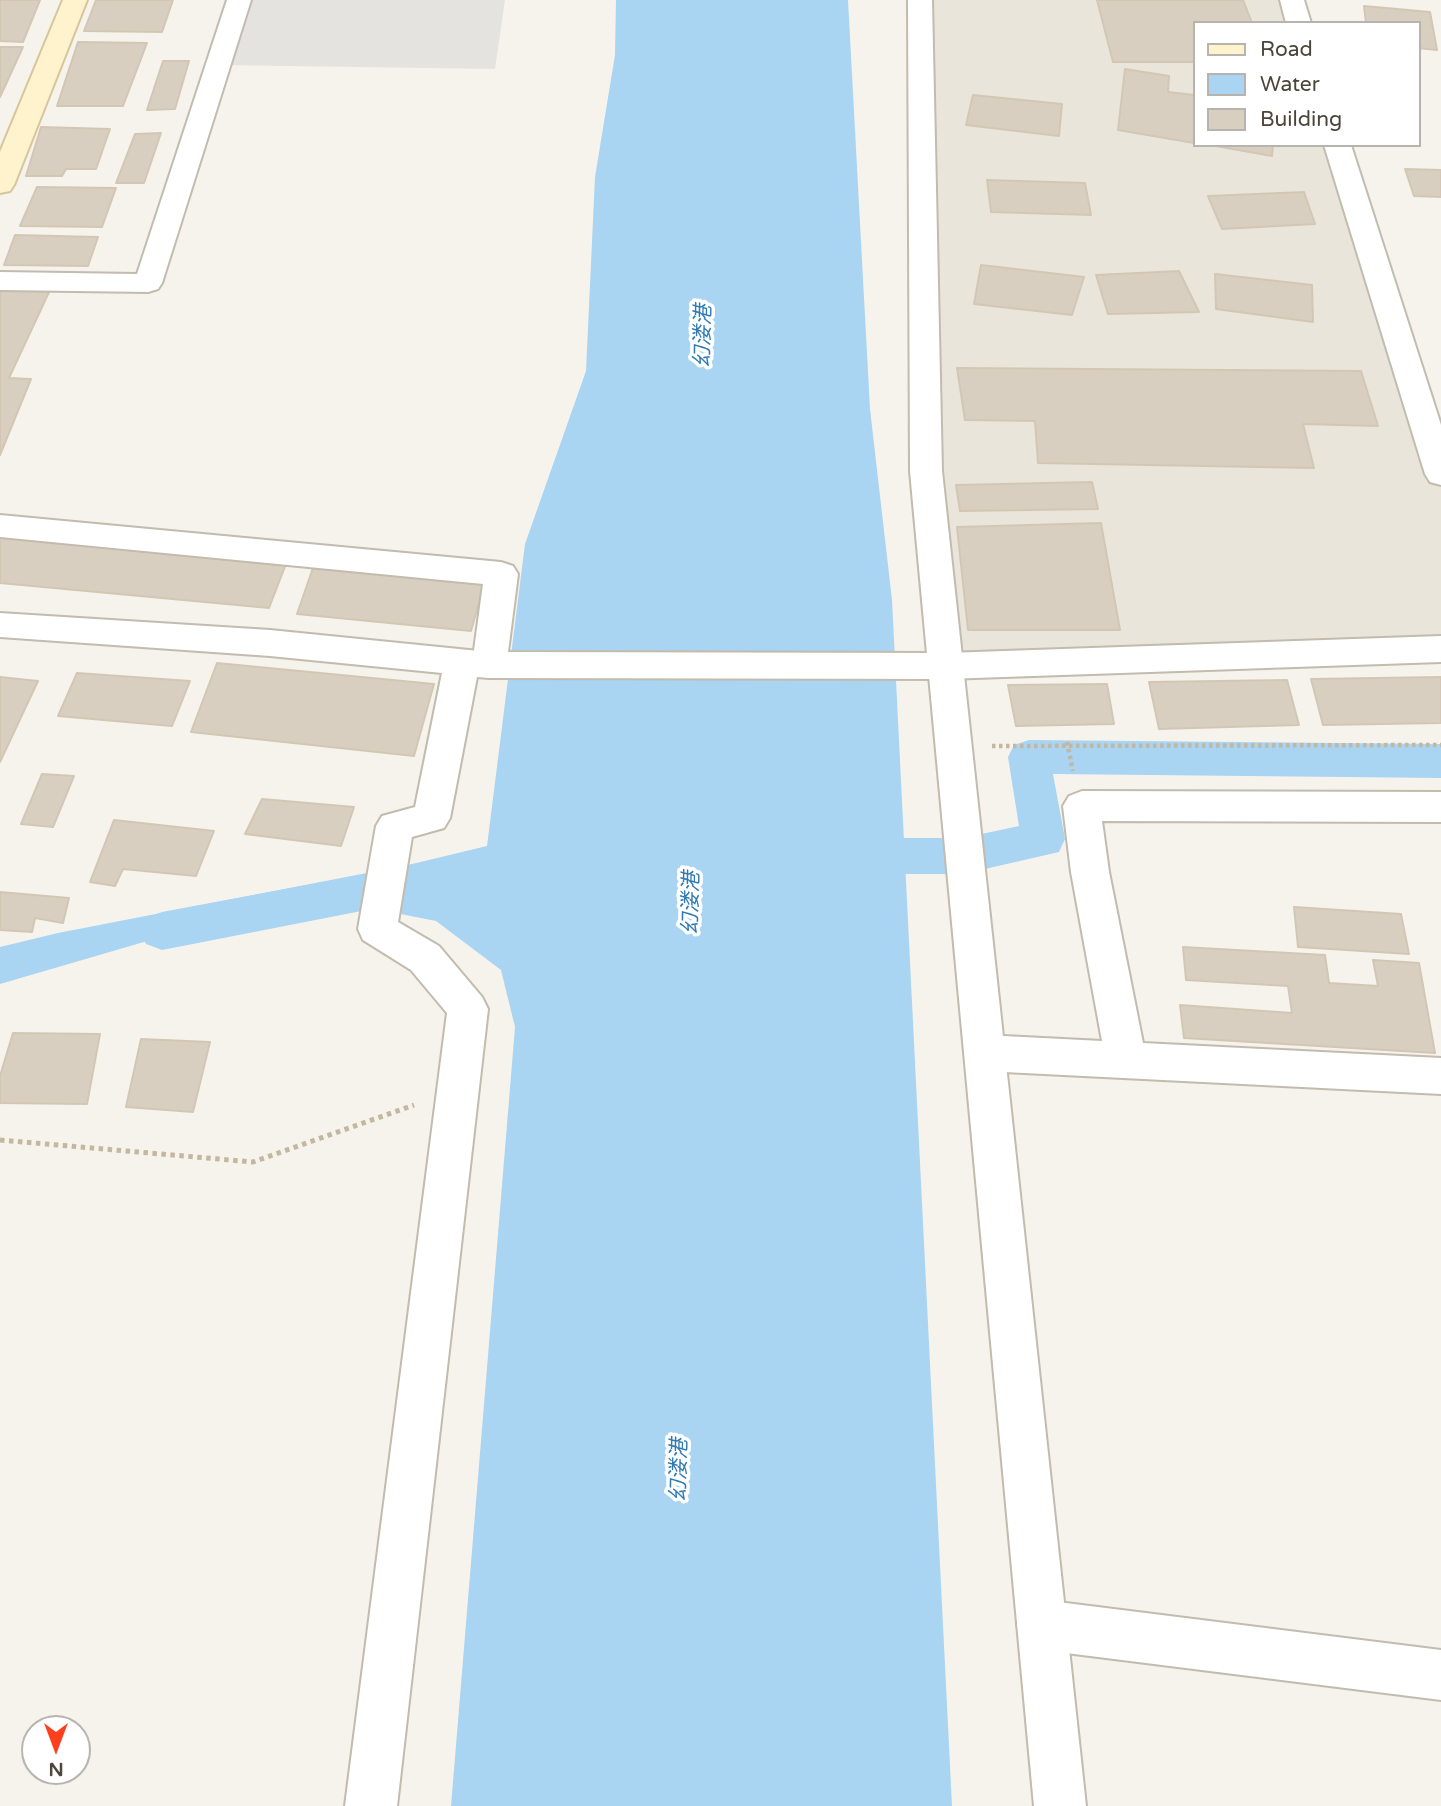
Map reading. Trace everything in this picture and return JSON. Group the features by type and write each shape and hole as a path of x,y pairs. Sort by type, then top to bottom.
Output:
{"main road":[{"path":"0,185 75,0"}],"street":[{"path":"0,281 148,282 239,0"},
{"path":"920,0 926,471 1060,1806"},
{"path":"1293,0 1298,21"},
{"path":"1338,147 1441,474"},
{"path":"0,526 501,574 431,818 395,825 377,929 425,958 468,1009 372,1806"},
{"path":"0,625 270,643 475,664 946,666 1441,649"},
{"path":"1126,1061 1090,872 1082,806 1441,807"},
{"path":"984,1054 1441,1076"},
{"path":"1042,1625 1441,1675"}],"path":[{"path":"980,746 1441,745"},
{"path":"0,1140 253,1162 458,1089"}],"shaded area":[{"path":"238,0 505,0 495,69 217,65"},
{"path":"920,0 1293,0 1300,21 1192,21 1192,147 1342,147 1441,453 1441,649 946,666"}],"water":[{"name":"幻溇港","path":"616,0 848,0 870,409 892,600 952,1806 451,1806 515,1027 501,970 436,921 305,895 0,984 0,947 58,933 408,865 487,846 525,544 586,371 595,177 615,55"}],"building":[{"path":"0,0 40,0 23,42 0,41"},
{"path":"96,0 173,0 162,32 84,31"},
{"path":"1097,0 1243,0 1251,21 1192,21 1192,62 1113,62"},
{"path":"1364,6 1430,12 1437,50 1420,48 1420,21 1366,21"},
{"path":"78,42 147,43 123,106 57,106"},
{"path":"0,47 23,47 0,97"},
{"path":"163,61 189,61 175,109 147,110"},
{"path":"1125,69 1169,76 1168,92 1192,95 1192,143 1118,130"},
{"path":"973,95 1062,104 1059,136 966,125"},
{"path":"41,127 110,129 96,169 66,169 62,176 26,176"},
{"path":"161,133 144,183 116,183 135,134"},
{"path":"1221,147 1273,147 1272,156"},
{"path":"1405,169 1441,170 1441,197 1414,196"},
{"path":"987,180 1085,183 1091,215 991,212"},
{"path":"37,187 116,188 102,227 20,226"},
{"path":"1304,192 1315,224 1222,229 1208,196"},
{"path":"15,235 98,237 88,266 4,265"},
{"path":"981,265 1084,277 1072,315 974,304"},
{"path":"1179,271 1199,312 1108,314 1096,275"},
{"path":"1215,274 1312,285 1313,322 1216,309"},
{"path":"0,289 50,290 9,378 31,379 0,455"},
{"path":"957,368 1361,371 1378,426 1303,424 1314,468 1038,463 1035,421 965,420"},
{"path":"1092,482 1098,509 960,511 956,485"},
{"path":"1101,523 1120,630 968,630 957,527"},
{"path":"0,536 286,564 269,608 0,583"},
{"path":"314,565 485,582 471,631 297,614"},
{"path":"217,663 434,684 414,756 191,732"},
{"path":"77,673 190,681 172,726 58,716"},
{"path":"0,677 38,681 0,762"},
{"path":"1441,677 1441,723 1323,725 1311,679"},
{"path":"1287,680 1299,725 1159,729 1149,682"},
{"path":"1107,684 1114,724 1016,726 1008,685"},
{"path":"42,774 74,776 53,827 21,824"},
{"path":"262,799 354,807 341,846 245,834"},
{"path":"114,820 214,831 196,876 123,869 115,886 90,882"},
{"path":"0,892 69,898 63,923 35,918 32,932 0,930"},
{"path":"1294,907 1401,914 1409,954 1298,947"},
{"path":"1183,947 1325,955 1329,983 1378,986 1373,960 1419,963 1435,1053 1184,1038 1180,1005 1292,1013 1288,986 1186,980"},
{"path":"13,1033 100,1034 87,1104 0,1103 0,1076"},
{"path":"141,1039 210,1042 193,1112 126,1107"}],"waterway":[{"path":"842,856 963,856 1043,839 1029,757 1441,761"},
{"path":"162,931 387,888"}]}
